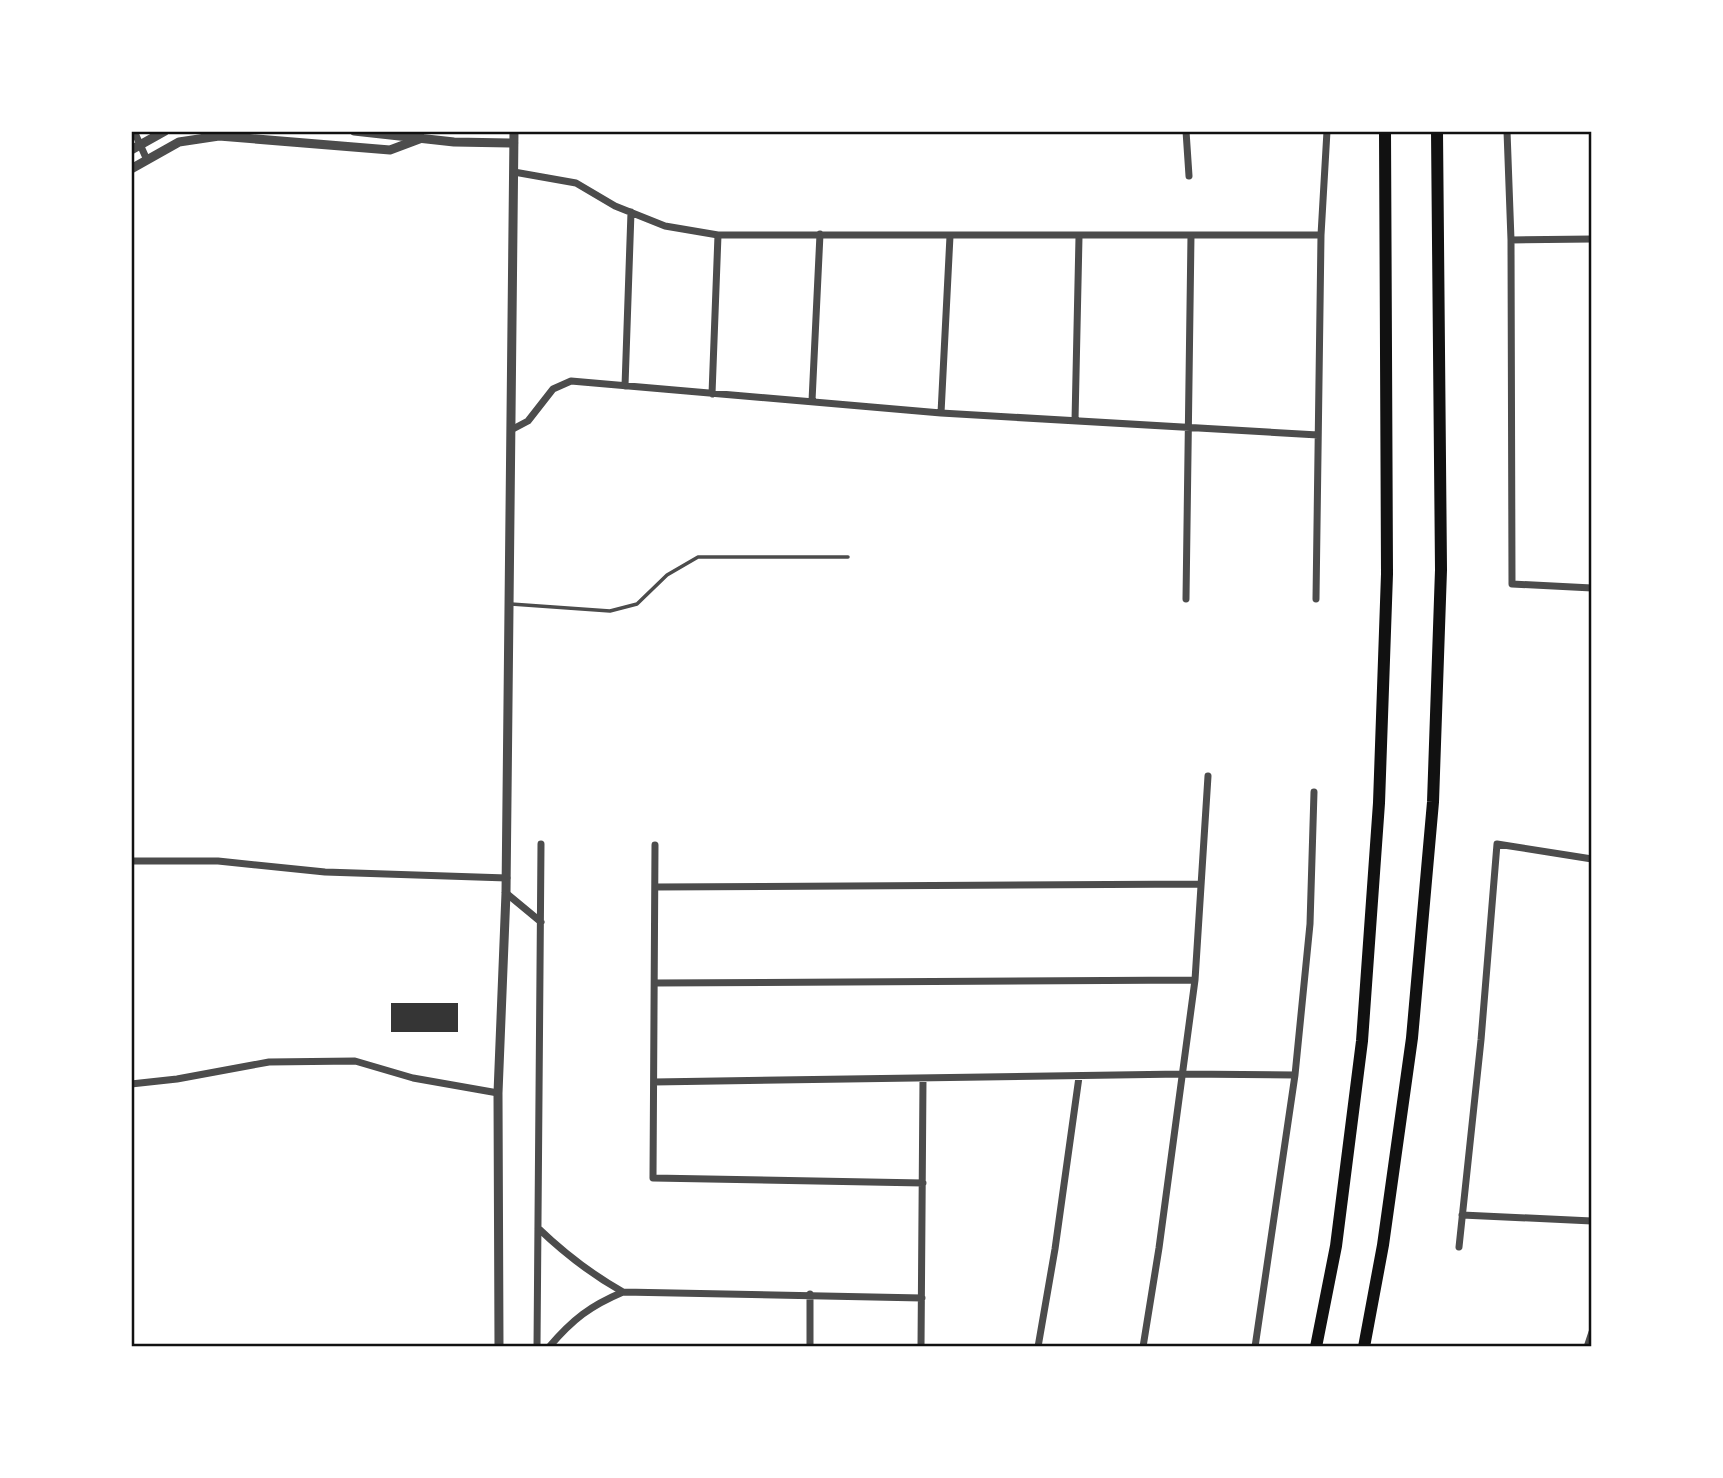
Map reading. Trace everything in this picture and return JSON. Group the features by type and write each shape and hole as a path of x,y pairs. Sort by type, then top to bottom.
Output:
{"highway":[{"path":"1316,1347 1336,1246 1362,1041 1379,803 1387,575 1385,131"},
{"path":"1364,1347 1384,1245 1412,1038 1433,802 1441,570 1437,131"}],"street":[{"path":"134,131 136,148 147,160"},
{"path":"136,148 165,131"},
{"path":"354,131 453,142 514,143"},
{"path":"499,1347 498,1093 506,893 514,131"},
{"path":"1186,131 1189,176"},
{"path":"1316,599 1321,235 1327,131"},
{"path":"1507,131 1511,240 1512,584 1592,588"},
{"path":"131,169 179,142 219,136 390,150 422,138"},
{"path":"514,172 576,183 615,206 665,226 718,236 1321,235"},
{"path":"625,386 631,212"},
{"path":"812,401 820,234"},
{"path":"1186,599 1191,235"},
{"path":"712,394 718,236"},
{"path":"941,413 950,236"},
{"path":"1075,421 1079,237"},
{"path":"1511,240 1592,239"},
{"path":"511,430 528,421 553,389 571,381 941,413 1318,435"},
{"path":"1143,1347 1195,980 1208,776"},
{"path":"1255,1347 1295,1075 1310,924 1314,792"},
{"path":"537,1347 541,844"},
{"path":"1459,1247 1481,1040 1497,844 1592,859"},
{"path":"655,845 653,1178 923,1183"},
{"path":"131,861 218,861 325,872 506,878"},
{"path":"655,887 1201,884"},
{"path":"506,893 541,922"},
{"path":"654,983 1195,980"},
{"path":"131,1084 177,1079 269,1062 355,1061 413,1078 498,1093"},
{"path":"654,1082 1182,1074 1295,1075"},
{"path":"1038,1347 1079,1077"},
{"path":"922,1347 923,1079"},
{"path":"1462,1215 1592,1221"},
{"path":"538,1228 568,1257 594,1276 624,1292"},
{"path":"549,1347 570,1324 596,1303 624,1292 922,1298"},
{"path":"810,1294 810,1347"},
{"path":"1587,1347 1592,1332"}],"lane":[{"path":"509,604 610,611 637,604 667,575 698,557 848,557"}],"building":[{"path":"391,1003 458,1003 458,1032 391,1032"}]}
